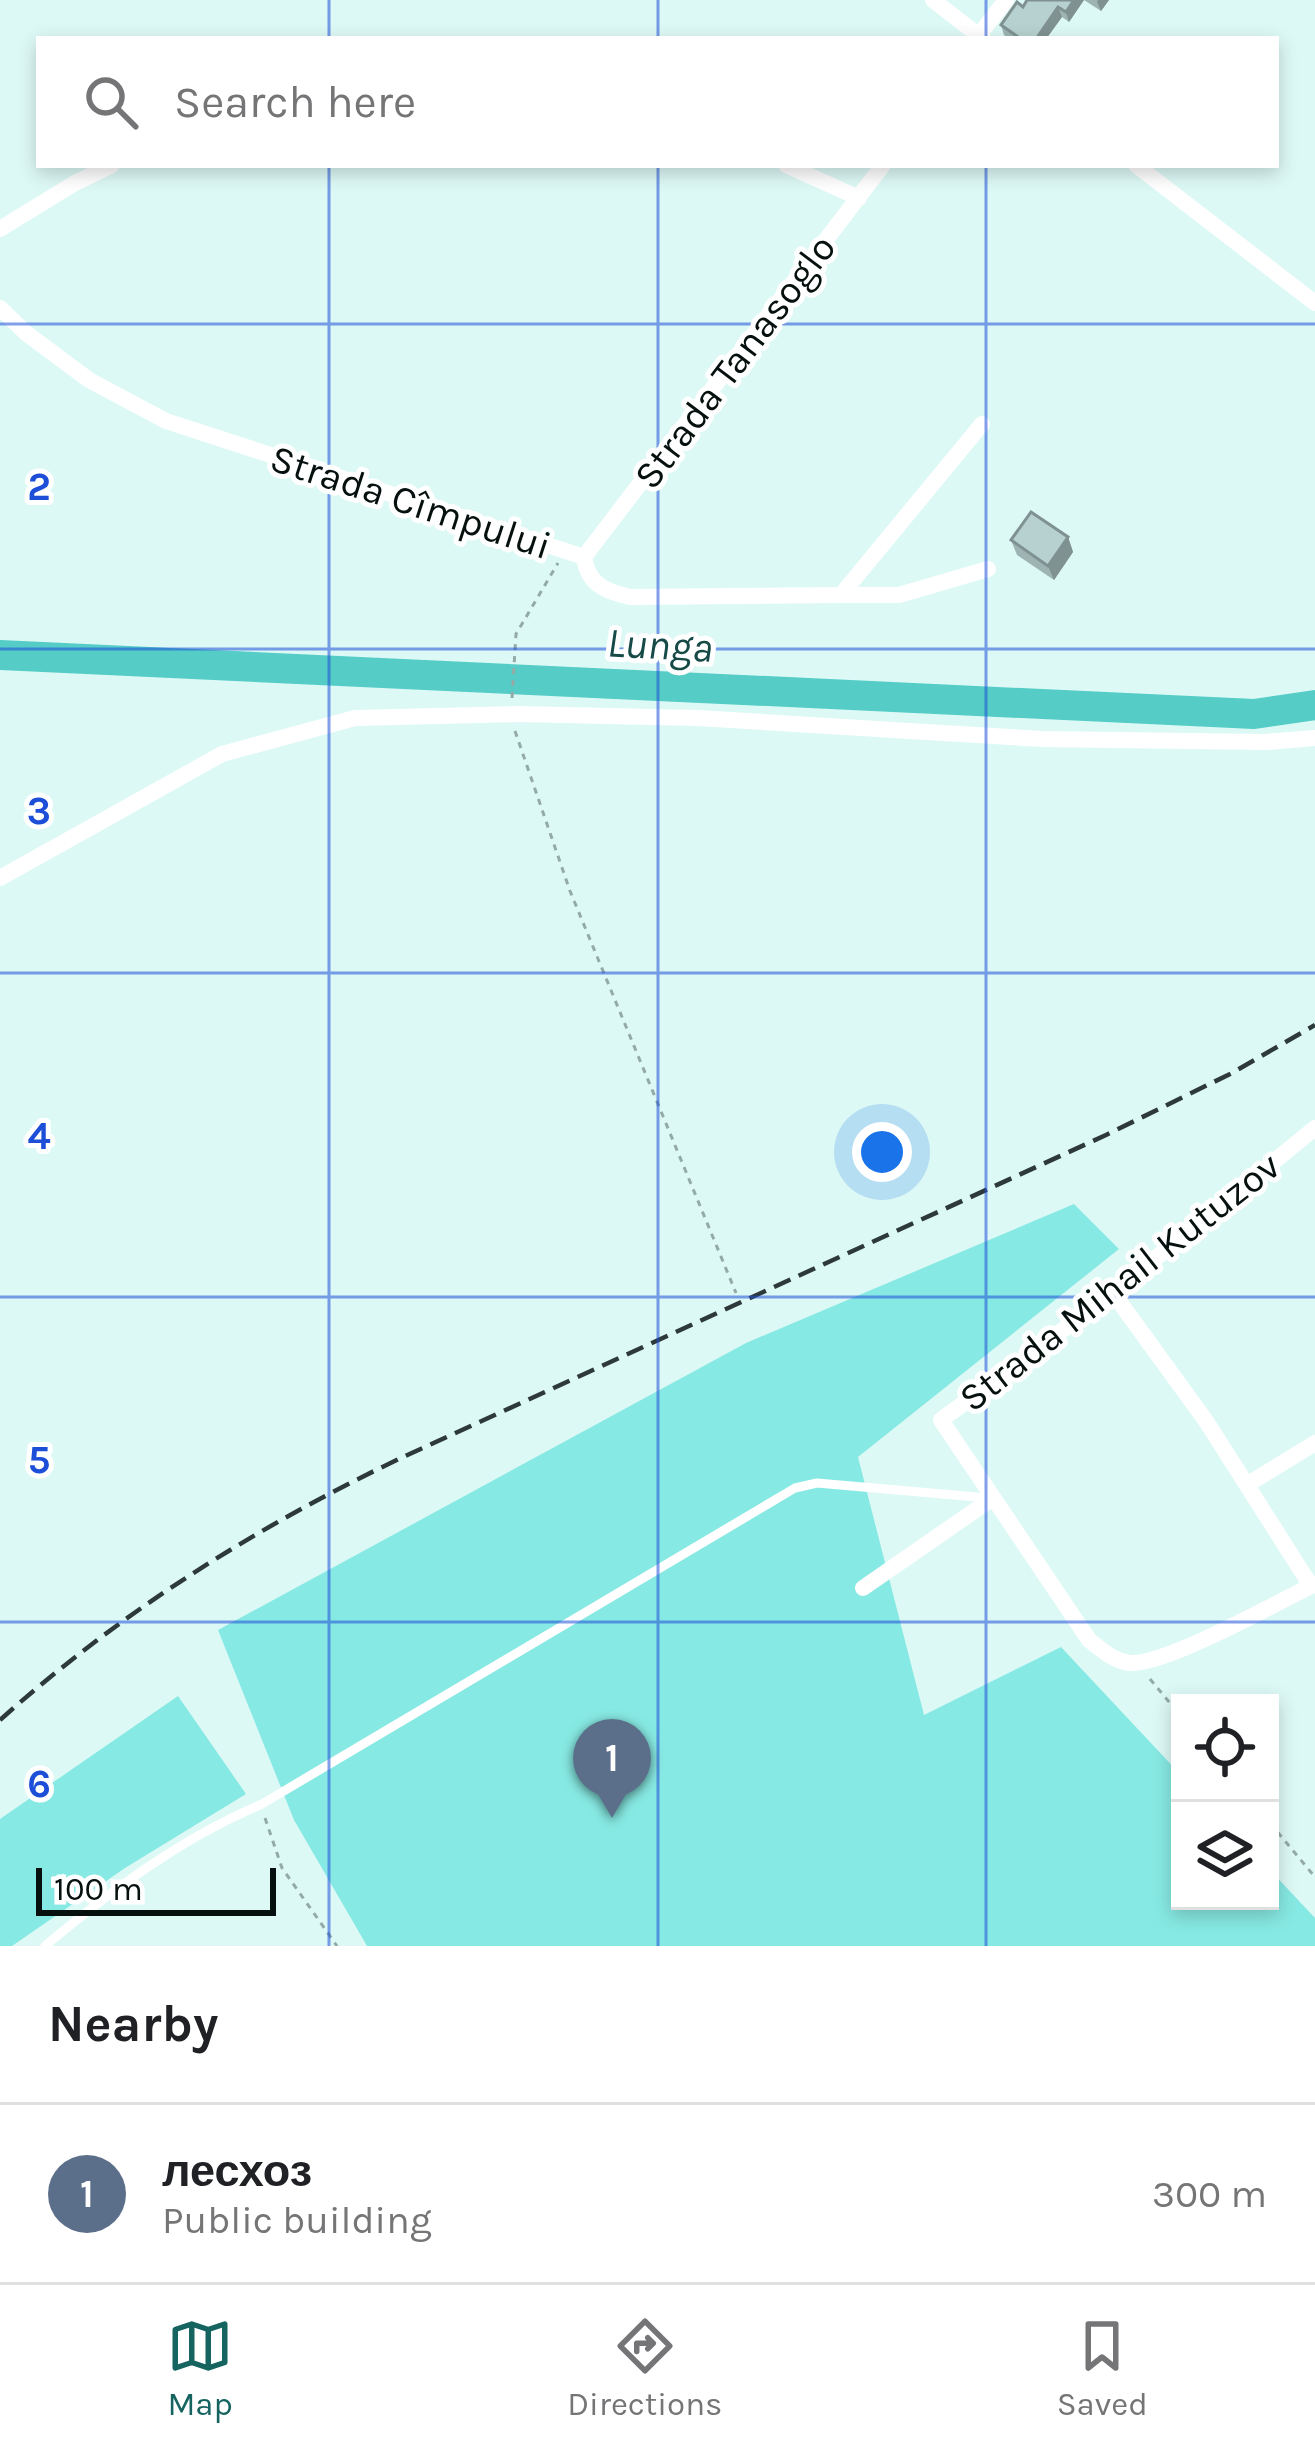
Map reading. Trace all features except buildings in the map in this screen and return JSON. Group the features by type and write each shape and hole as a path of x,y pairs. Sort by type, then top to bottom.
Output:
{"street":[{"path":"934,0 977,36"},
{"path":"980,36 1006,0"},
{"path":"0,229 106,168"},
{"path":"793,168 859,198"},
{"name":"Strada Tanasoglo","path":"574,554 881,168"},
{"path":"1140,168 1315,303"},
{"name":"Strada Cîmpului","path":"0,308 89,380 166,421 574,554 601,588 630,597 899,595 988,569"},
{"path":"842,595 982,424"},
{"path":"0,878 222,754 355,718 511,709 1041,739 1265,742 1315,738"},
{"name":"Strada Mihail Kutuzov","path":"1138,1664 1107,1655 1089,1640 941,1420 1113,1293 1315,1128"},
{"path":"1113,1293 1313,1585 1138,1664"},
{"path":"1248,1484 1315,1443"},
{"path":"863,1588 993,1498"}],"lane":[{"path":"45,1946 104,1897 212,1825 262,1804 794,1488 817,1483 993,1498"}],"path":[{"path":"574,554 516,634 511,709 535,795 570,890 736,1293"},
{"path":"1138,1664 1171,1704"},
{"path":"262,1804 281,1868 337,1946"},
{"path":"1279,1834 1315,1877"}],"shaded area":[{"path":"1074,1204 1119,1249 858,1457 924,1715 1061,1647 1171,1764 1171,1910 1279,1910 1279,1880 1315,1918 1315,1946 367,1946 294,1820 218,1630 746,1343"},
{"path":"178,1696 246,1794 125,1868 12,1946 0,1946 0,1819"}],"waterway":[{"name":"Lunga","path":"0,655 1254,714 1315,705"}],"railway":[{"path":"0,1720 142,1607 295,1512 403,1457 1106,1135 1232,1073 1315,1025"}],"place":[{"name":"лесхоз","path":"612,1818"}]}
